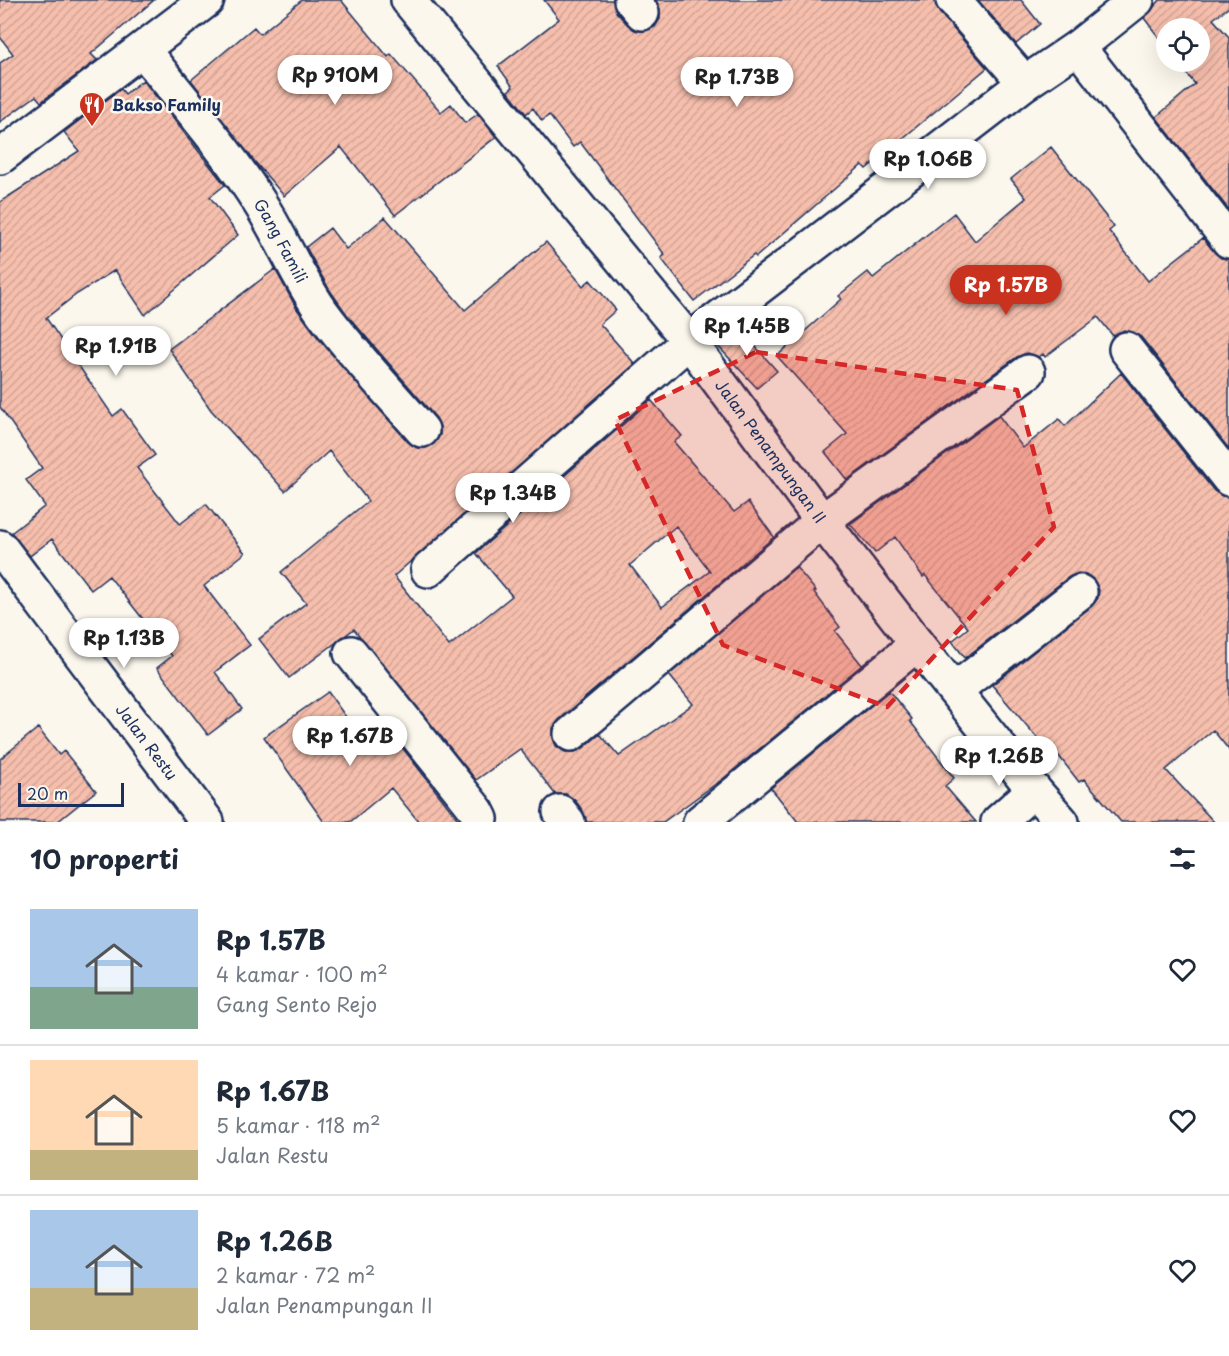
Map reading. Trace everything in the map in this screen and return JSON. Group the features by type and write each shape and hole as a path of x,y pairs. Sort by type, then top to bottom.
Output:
{"street":[{"path":"0,157 207,0"},
{"name":"Jalan Penampungan II","path":"408,0 688,341 917,644 1062,822"},
{"path":"953,0 1025,83"},
{"path":"428,570 688,341 1025,83 1078,47 1133,1"},
{"path":"1078,47 1229,241"},
{"name":"Gang Famili","path":"143,50 249,186 321,310 422,430"},
{"path":"1126,349 1229,479"},
{"path":"571,734 822,520 1028,372"},
{"name":"Jalan Restu","path":"0,547 207,822"},
{"path":"955,690 1080,592"},
{"path":"700,822 917,644"},
{"path":"351,653 477,811 481,819 479,822"},
{"path":"998,822 1034,790"}],"highlighted area":[{"path":"756,352 1017,390 1054,527 887,707 723,645 615,420"}],"building":[{"path":"0,0 154,0 91,54 97,60 41,102 36,96 0,122 0,63 13,54 0,37"},
{"path":"302,0 341,0 388,57 391,54 441,112 451,104 465,123 478,114 496,137 395,215 341,147 284,196 191,80 254,27 260,34"},
{"path":"544,0 613,0 616,12 628,25 635,30 645,31 655,27 660,19 660,9 656,0 935,0 939,12 987,68 866,169 862,165 756,257 754,255 694,301 661,258 665,255 580,142 573,147 549,115 542,121 533,108 526,114 508,91 513,87 498,66 559,19"},
{"path":"978,0 1021,0 1040,24 1016,44"},
{"path":"1160,0 1229,0 1229,7 1213,19 1229,37 1229,210 1156,117 1195,84 1185,72 1210,72 1210,18 1156,18 1156,34 1144,18"},
{"path":"143,80 225,185 210,197 238,235 145,315 115,270 77,294 46,318 113,416 122,409 155,455 137,468 180,524 206,504 245,553 204,586 250,645 215,672 242,709 208,735 157,668 172,656 109,576 91,590 52,539 30,556 11,533 45,506 26,480 42,468 0,407 0,202 79,151 64,132 121,89 125,94"},
{"path":"1051,147 1114,227 1109,231 1148,281 1203,238 1221,258 1229,259 1229,449 1141,337 1124,330 1113,336 1098,317 1045,357 1043,354 1039,357 1027,353 1017,357 847,480 825,452 847,434 777,356 841,299 838,296 868,272 873,278 954,213 975,241 1026,198 1011,179"},
{"path":"385,217 465,310 546,242 583,286 590,280 616,310 600,324 635,364 394,576 449,646 512,596 476,553 651,400 682,436 674,442 734,512 748,502 774,537 559,720 553,728 556,746 565,752 575,752 600,734 619,756 693,704 669,675 796,567 816,591 814,592 840,627 835,631 862,665 724,778 663,822 586,822 583,811 575,800 566,794 555,794 520,749 476,780 354,629 289,678 259,639 306,603 281,572 368,501 329,451 285,491 211,410 169,349 275,269 297,309 319,339 408,442 417,448 426,448 434,444 440,435 440,427 436,418 348,316 329,289 306,247 330,228 346,249","holes":["676,526 710,571 662,607 630,565"]},
{"path":"738,327 777,371 757,388 716,344"},
{"path":"1121,373 1214,491 1229,497 1229,750 1213,730 1166,770 1214,822 1121,822 1084,779 1079,782 1048,742 1044,746 992,685 1092,606 1098,598 1099,590 1094,580 1086,574 1078,573 1069,577 965,658 952,641 968,628 925,575 923,577 895,537 875,553 850,524 999,416 1023,448 1059,419 1065,426"},
{"path":"889,691 954,778 945,786 976,822 798,822 771,788"},
{"path":"328,692 373,755 394,737 460,822 419,822 391,788 350,822 324,822 264,737"},
{"path":"38,728 59,755 64,751 96,791 57,822 0,822 0,759"}],"place":[{"name":"Bakso Family","path":"92,128"}]}
